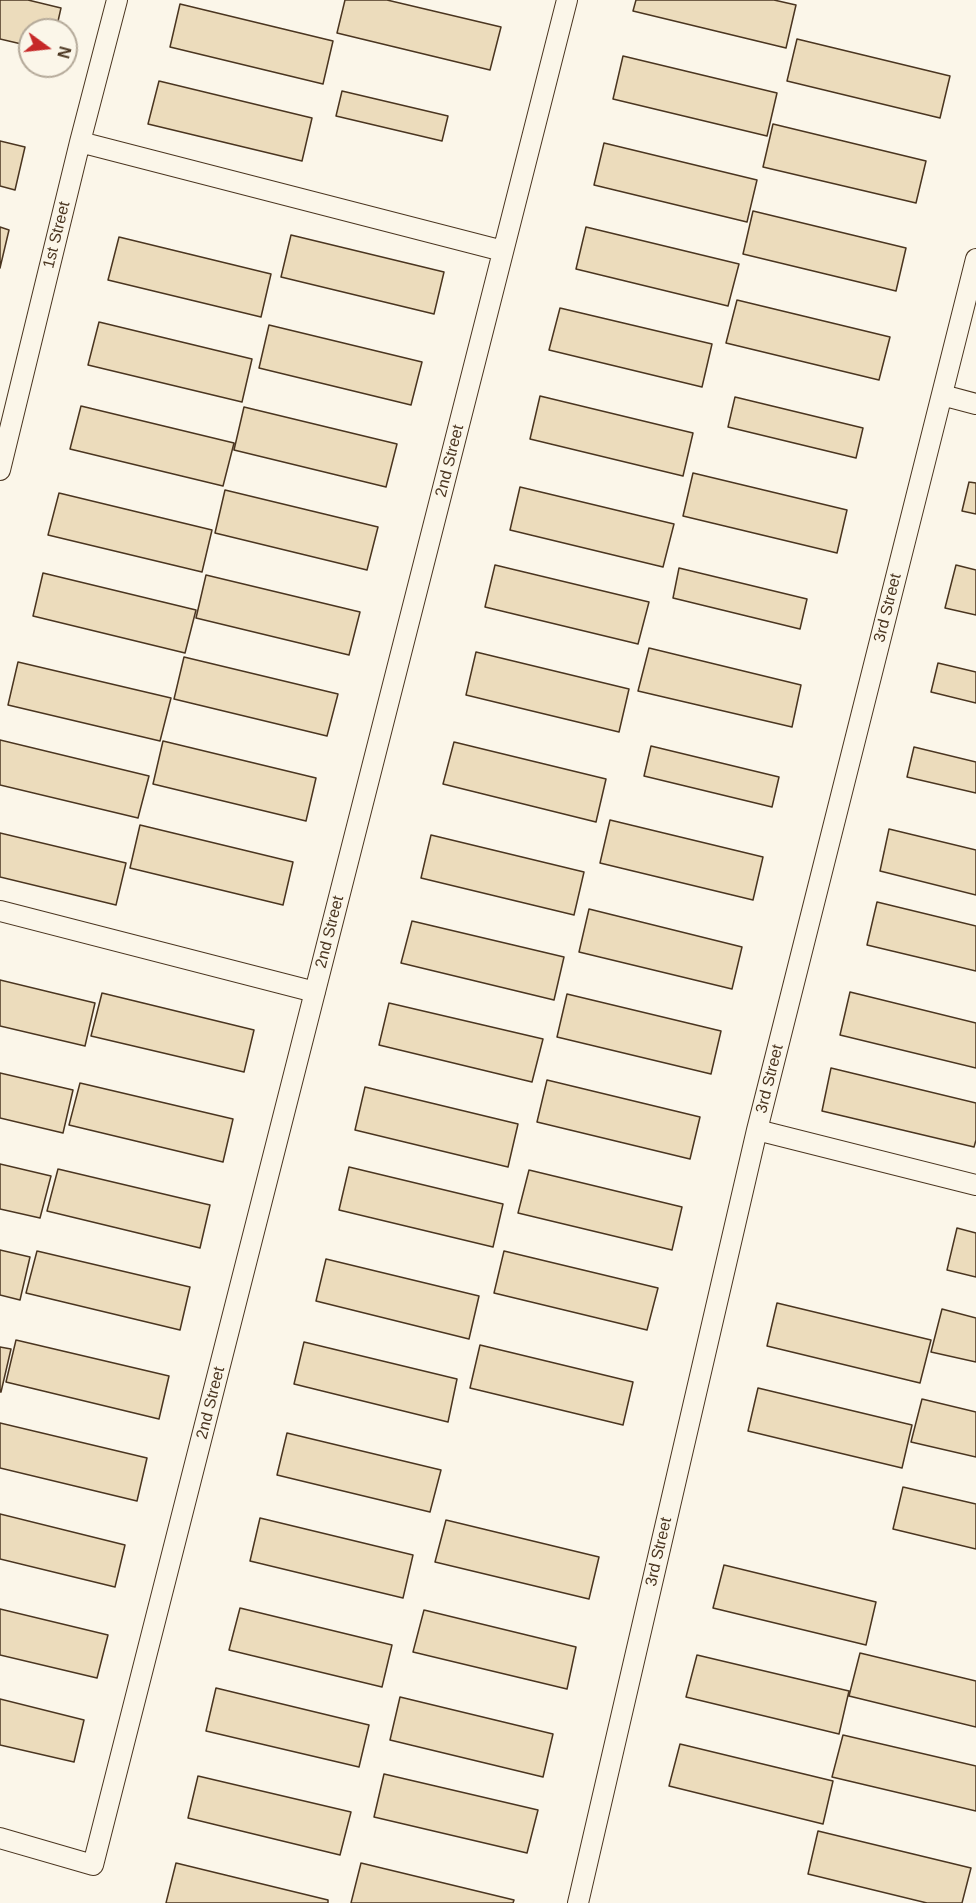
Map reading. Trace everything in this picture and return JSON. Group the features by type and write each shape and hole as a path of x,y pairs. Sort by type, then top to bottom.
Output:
{"lane":[{"name":"1st Street","path":"0,470 117,0"},
{"name":"2nd Street","path":"0,1838 93,1865 567,0"},
{"path":"80,142 503,251"},
{"name":"3rd Street","path":"578,1903 757,1130 976,258"},
{"path":"942,395 976,404"},
{"path":"0,911 315,992"},
{"path":"757,1130 976,1185"}],"building":[{"path":"0,0 28,0 61,8 59,18 18,18 18,43 0,39"},
{"path":"345,0 387,0 501,27 490,70 337,33"},
{"path":"636,0 774,0 796,5 786,48 633,11"},
{"path":"180,4 333,41 323,84 170,47"},
{"path":"797,39 950,76 940,118 787,81"},
{"path":"623,56 777,93 767,136 613,99"},
{"path":"159,81 312,118 302,161 148,124"},
{"path":"342,91 448,116 442,141 336,116"},
{"path":"773,124 926,161 916,203 763,167"},
{"path":"0,141 25,147 15,190 0,186"},
{"path":"604,143 757,180 747,222 594,185"},
{"path":"753,211 906,248 896,291 743,254"},
{"path":"0,227 9,230 0,268"},
{"path":"586,227 739,264 728,306 576,269"},
{"path":"291,235 444,272 434,314 281,277"},
{"path":"119,237 271,274 261,317 108,280"},
{"path":"737,300 890,337 879,380 726,343"},
{"path":"560,308 712,344 702,387 549,350"},
{"path":"99,322 252,359 242,402 88,365"},
{"path":"269,325 422,362 411,405 259,368"},
{"path":"540,396 693,433 683,476 530,439"},
{"path":"735,397 863,428 856,458 728,427"},
{"path":"81,406 234,443 223,486 70,449"},
{"path":"244,407 397,444 386,487 234,450"},
{"path":"693,473 847,510 837,553 683,516"},
{"path":"969,482 976,483 976,514 962,511"},
{"path":"520,487 674,524 663,567 510,530"},
{"path":"225,490 378,527 367,570 215,533"},
{"path":"59,493 212,530 202,572 48,535"},
{"path":"495,565 649,602 638,644 485,607"},
{"path":"956,565 976,570 976,615 945,608"},
{"path":"679,568 807,599 800,629 673,598"},
{"path":"43,573 196,610 185,653 33,616"},
{"path":"206,575 360,612 349,655 196,618"},
{"path":"649,648 801,685 792,727 638,691"},
{"path":"476,652 629,689 619,732 466,695"},
{"path":"184,657 338,694 327,736 174,699"},
{"path":"18,662 171,698 160,741 8,705"},
{"path":"938,663 976,672 976,703 931,692"},
{"path":"0,740 149,776 138,818 0,785"},
{"path":"163,741 316,778 306,821 153,784"},
{"path":"454,742 606,779 596,822 443,784"},
{"path":"651,746 779,777 772,807 644,776"},
{"path":"914,747 976,762 976,793 907,777"},
{"path":"610,820 763,857 753,900 600,863"},
{"path":"140,825 293,862 283,905 130,868"},
{"path":"889,829 976,850 976,895 880,871"},
{"path":"0,833 126,863 116,905 0,877"},
{"path":"431,835 584,872 574,915 421,878"},
{"path":"877,902 976,926 976,971 867,945"},
{"path":"589,909 742,947 732,989 579,952"},
{"path":"412,921 564,957 554,1000 401,963"},
{"path":"0,980 95,1003 85,1046 0,1026"},
{"path":"850,992 976,1023 976,1068 840,1035"},
{"path":"102,993 254,1030 244,1072 91,1036"},
{"path":"567,994 721,1031 711,1074 557,1037"},
{"path":"389,1003 543,1039 532,1082 379,1045"},
{"path":"831,1068 976,1103 974,1147 822,1111"},
{"path":"0,1073 73,1090 63,1133 0,1118"},
{"path":"547,1080 700,1117 690,1159 537,1122"},
{"path":"80,1083 233,1119 223,1162 69,1125"},
{"path":"365,1087 518,1124 508,1167 355,1130"},
{"path":"0,1164 51,1176 40,1218 0,1209"},
{"path":"349,1167 503,1204 493,1247 339,1210"},
{"path":"58,1169 210,1205 200,1248 47,1211"},
{"path":"529,1170 682,1207 672,1250 518,1213"},
{"path":"957,1228 976,1233 976,1277 947,1270"},
{"path":"0,1250 30,1257 20,1300 0,1295"},
{"path":"37,1251 190,1287 180,1330 26,1293"},
{"path":"504,1251 658,1288 647,1330 494,1293"},
{"path":"326,1259 479,1296 469,1339 316,1301"},
{"path":"777,1303 931,1340 920,1383 767,1346"},
{"path":"942,1309 976,1318 976,1362 931,1352"},
{"path":"16,1340 169,1376 159,1419 6,1382"},
{"path":"304,1342 457,1379 448,1422 294,1384"},
{"path":"480,1345 633,1382 623,1425 470,1388"},
{"path":"0,1347 11,1349 1,1392 0,1392"},
{"path":"758,1388 912,1425 902,1468 748,1431"},
{"path":"922,1399 976,1412 976,1457 911,1442"},
{"path":"0,1423 147,1458 137,1501 0,1468"},
{"path":"287,1433 441,1470 430,1512 277,1475"},
{"path":"903,1487 976,1504 976,1549 893,1529"},
{"path":"0,1514 125,1545 115,1587 0,1559"},
{"path":"260,1518 413,1555 403,1598 250,1561"},
{"path":"446,1520 599,1557 589,1599 435,1562"},
{"path":"724,1565 876,1602 866,1645 713,1608"},
{"path":"240,1608 392,1645 382,1687 229,1650"},
{"path":"0,1609 108,1635 97,1678 0,1655"},
{"path":"424,1610 576,1647 567,1689 413,1652"},
{"path":"860,1653 976,1681 976,1727 849,1696"},
{"path":"697,1655 849,1691 839,1734 686,1697"},
{"path":"216,1688 369,1725 359,1767 206,1731"},
{"path":"400,1697 553,1734 543,1777 390,1740"},
{"path":"0,1699 84,1720 74,1762 0,1745"},
{"path":"843,1735 976,1766 976,1811 832,1777"},
{"path":"680,1744 833,1781 823,1824 669,1786"},
{"path":"384,1774 538,1810 527,1853 374,1817"},
{"path":"198,1776 351,1812 340,1855 188,1818"},
{"path":"818,1831 971,1868 962,1903 927,1903 808,1874"},
{"path":"176,1863 328,1900 328,1903 166,1903"},
{"path":"361,1863 514,1900 513,1903 351,1903"}]}
